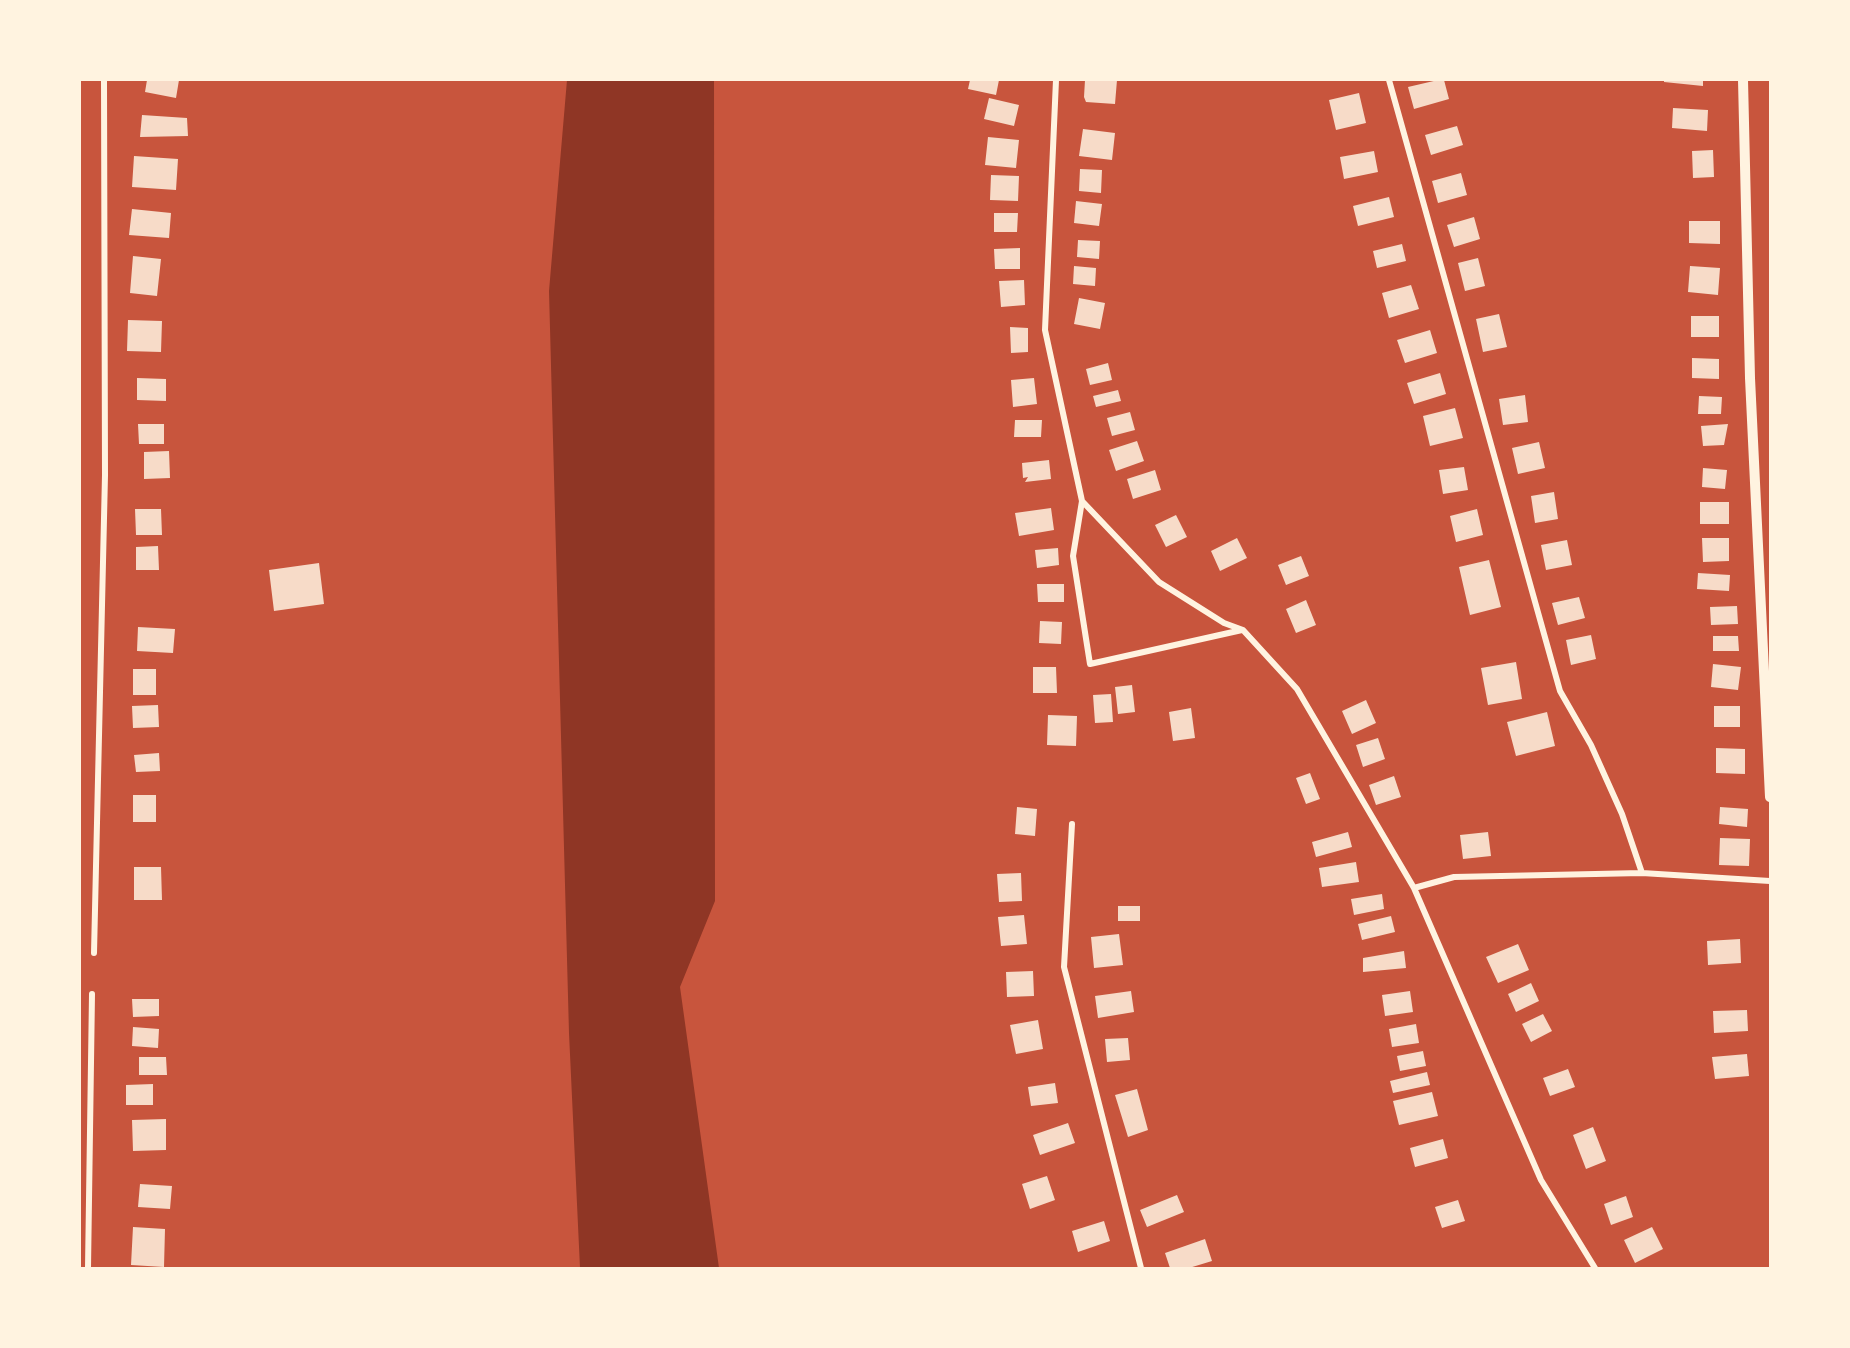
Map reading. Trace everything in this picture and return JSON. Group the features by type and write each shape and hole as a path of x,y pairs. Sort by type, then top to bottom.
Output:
{"street":[{"path":"94,953 105,475 104,80"},
{"path":"1056,80 1045,330 1082,501 1073,556 1090,664 1243,630"},
{"path":"1389,80 1560,691 1591,745 1617,804 1642,873"},
{"path":"1743,80 1751,390 1770,797"},
{"path":"1082,501 1160,582 1224,622 1243,630 1297,689 1414,888 1541,1180 1595,1269"},
{"path":"1072,824 1064,967 1141,1269"},
{"path":"1414,888 1454,878 1642,873 1770,881"},
{"path":"88,1269 92,994"}],"shaded area":[{"path":"567,80 714,80 715,901 680,987 719,1268 580,1268 569,1033 549,291"}],"building":[{"path":"147,80 179,80 176,98 145,92"},
{"path":"970,80 999,80 996,95 968,89"},
{"path":"1085,80 1117,80 1115,104 1086,102"},
{"path":"1444,80 1449,99 1414,109 1408,87"},
{"path":"1664,80 1703,80 1703,86 1664,82"},
{"path":"1359,93 1366,123 1336,130 1329,100"},
{"path":"989,98 1019,105 1014,126 984,119"},
{"path":"1673,108 1708,110 1707,131 1672,128"},
{"path":"142,115 187,118 188,136 140,137"},
{"path":"1457,126 1463,145 1431,155 1425,135"},
{"path":"1083,129 1115,133 1112,160 1079,156"},
{"path":"988,137 1019,140 1016,168 985,165"},
{"path":"1713,150 1714,177 1693,178 1692,151"},
{"path":"1374,151 1378,172 1344,179 1340,157"},
{"path":"134,156 178,159 176,190 132,187"},
{"path":"1080,169 1102,170 1101,193 1079,191"},
{"path":"1461,173 1467,195 1438,203 1432,181"},
{"path":"991,175 1019,176 1018,201 990,200"},
{"path":"1389,197 1394,217 1358,226 1353,206"},
{"path":"1076,201 1102,204 1099,226 1074,223"},
{"path":"132,209 171,213 169,238 129,235"},
{"path":"994,213 1018,213 1017,232 994,232"},
{"path":"1474,217 1480,239 1454,247 1447,225"},
{"path":"1689,221 1720,221 1720,244 1689,243"},
{"path":"1078,240 1100,241 1099,259 1077,257"},
{"path":"1402,244 1406,261 1377,268 1373,251"},
{"path":"1020,248 1020,269 995,269 994,249"},
{"path":"133,256 161,259 157,296 130,293"},
{"path":"1478,258 1485,286 1465,291 1458,263"},
{"path":"1074,266 1096,268 1095,286 1073,284"},
{"path":"1690,266 1720,268 1718,295 1688,292"},
{"path":"1024,280 1025,305 1001,307 999,281"},
{"path":"1411,285 1419,309 1389,318 1382,293"},
{"path":"1079,298 1105,303 1100,329 1074,324"},
{"path":"1499,314 1507,347 1483,352 1476,319"},
{"path":"1691,316 1719,316 1719,337 1691,337"},
{"path":"128,320 162,321 161,352 127,351"},
{"path":"1010,327 1028,328 1028,352 1011,353"},
{"path":"1430,330 1437,353 1405,363 1397,340"},
{"path":"1692,358 1719,359 1719,379 1692,378"},
{"path":"1108,363 1112,380 1090,385 1086,369"},
{"path":"1440,373 1446,394 1414,404 1407,383"},
{"path":"137,378 166,379 166,401 137,400"},
{"path":"1034,378 1037,404 1013,407 1011,380"},
{"path":"1118,390 1121,401 1096,407 1093,396"},
{"path":"1525,395 1528,422 1503,425 1499,399"},
{"path":"1699,396 1722,397 1721,414 1698,414"},
{"path":"1455,408 1463,438 1430,446 1423,416"},
{"path":"1130,412 1135,430 1112,436 1107,418"},
{"path":"1015,420 1042,420 1041,437 1014,437"},
{"path":"138,424 164,424 164,444 139,444"},
{"path":"1728,424 1724,445 1703,446 1701,426"},
{"path":"1137,441 1144,461 1116,471 1109,450"},
{"path":"1539,442 1545,468 1518,474 1512,448"},
{"path":"169,451 170,478 144,479 144,452"},
{"path":"1049,460 1051,479 1025,482 1028,477 1023,478 1022,463"},
{"path":"1464,467 1468,490 1443,494 1439,470"},
{"path":"1703,468 1727,470 1725,489 1702,487"},
{"path":"1155,470 1161,490 1133,499 1127,479"},
{"path":"1554,492 1558,519 1535,523 1531,496"},
{"path":"1700,502 1729,502 1729,524 1700,524"},
{"path":"1051,508 1054,530 1019,536 1015,513"},
{"path":"135,509 161,509 162,535 136,535"},
{"path":"1477,509 1483,535 1456,542 1450,516"},
{"path":"1176,515 1187,537 1166,547 1155,525"},
{"path":"1237,538 1247,558 1220,571 1211,551"},
{"path":"1702,538 1729,538 1729,561 1703,562"},
{"path":"1567,540 1572,565 1546,570 1541,545"},
{"path":"158,546 159,570 136,570 136,547"},
{"path":"1058,548 1059,565 1037,568 1035,550"},
{"path":"1301,556 1309,576 1286,585 1278,565"},
{"path":"1489,560 1501,607 1470,615 1459,567"},
{"path":"319,563 324,604 274,611 269,570"},
{"path":"1698,573 1730,575 1729,591 1697,589"},
{"path":"1037,584 1064,584 1064,602 1038,602"},
{"path":"1579,597 1585,618 1558,625 1552,603"},
{"path":"1306,600 1316,625 1296,633 1286,609"},
{"path":"1737,606 1738,624 1711,625 1710,607"},
{"path":"1040,621 1062,622 1061,644 1039,643"},
{"path":"138,627 175,629 173,653 137,651"},
{"path":"1591,635 1596,659 1571,665 1566,640"},
{"path":"1713,636 1738,636 1739,651 1713,651"},
{"path":"1516,662 1522,699 1488,705 1481,668"},
{"path":"1713,664 1741,667 1738,690 1711,687"},
{"path":"1033,667 1056,667 1057,693 1033,693"},
{"path":"133,669 156,669 156,695 133,695"},
{"path":"1132,685 1135,712 1118,714 1115,687"},
{"path":"1111,694 1113,722 1095,723 1093,695"},
{"path":"1366,700 1376,723 1352,734 1342,711"},
{"path":"158,705 159,727 133,728 132,706"},
{"path":"1714,706 1740,706 1740,727 1714,727"},
{"path":"1191,708 1195,738 1173,741 1169,712"},
{"path":"1547,712 1555,746 1516,756 1507,722"},
{"path":"1048,715 1077,716 1076,746 1047,745"},
{"path":"1378,738 1385,759 1363,767 1356,745"},
{"path":"1716,748 1745,749 1745,774 1716,773"},
{"path":"159,753 160,771 136,772 134,755"},
{"path":"1310,773 1320,799 1306,804 1296,778"},
{"path":"1394,776 1401,797 1376,805 1369,785"},
{"path":"133,795 156,795 156,822 133,822"},
{"path":"1017,807 1037,809 1035,836 1015,834"},
{"path":"1720,807 1748,809 1747,827 1719,824"},
{"path":"1348,832 1352,847 1316,857 1312,842"},
{"path":"1488,832 1491,856 1463,859 1460,835"},
{"path":"1720,838 1750,839 1749,866 1719,865"},
{"path":"1356,862 1359,882 1322,887 1319,868"},
{"path":"134,867 161,867 162,900 134,900"},
{"path":"1021,873 1022,901 999,902 997,874"},
{"path":"1382,894 1384,909 1354,915 1351,899"},
{"path":"1118,906 1140,906 1140,921 1118,921"},
{"path":"1024,915 1027,944 1001,946 998,917"},
{"path":"1391,916 1395,932 1362,940 1358,924"},
{"path":"1119,934 1123,965 1094,968 1091,937"},
{"path":"1740,939 1741,963 1708,965 1707,941"},
{"path":"1518,944 1529,970 1498,983 1486,957"},
{"path":"1404,951 1406,968 1363,972 1363,958"},
{"path":"1033,971 1034,996 1007,997 1006,972"},
{"path":"1531,983 1539,1001 1516,1012 1508,994"},
{"path":"1131,991 1134,1012 1098,1018 1095,996"},
{"path":"1410,991 1413,1012 1385,1016 1382,995"},
{"path":"132,999 159,999 159,1016 133,1017"},
{"path":"1747,1010 1748,1031 1714,1033 1713,1011"},
{"path":"1543,1014 1552,1031 1531,1042 1522,1024"},
{"path":"1038,1020 1043,1049 1016,1054 1010,1025"},
{"path":"1416,1024 1419,1043 1392,1047 1389,1029"},
{"path":"133,1027 159,1029 158,1048 132,1046"},
{"path":"1128,1038 1130,1060 1107,1062 1105,1039"},
{"path":"1423,1051 1426,1066 1400,1071 1397,1056"},
{"path":"1747,1054 1749,1076 1715,1079 1712,1057"},
{"path":"139,1057 166,1057 167,1075 139,1075"},
{"path":"1568,1069 1575,1087 1550,1096 1543,1078"},
{"path":"1427,1072 1430,1085 1393,1093 1390,1081"},
{"path":"1055,1083 1058,1103 1031,1106 1028,1087"},
{"path":"153,1084 153,1105 126,1105 126,1085"},
{"path":"1137,1089 1148,1130 1128,1137 1115,1095"},
{"path":"1432,1092 1438,1116 1399,1125 1393,1101"},
{"path":"166,1119 166,1150 133,1151 132,1120"},
{"path":"1068,1123 1075,1143 1040,1155 1033,1135"},
{"path":"1593,1127 1606,1161 1586,1169 1573,1135"},
{"path":"1443,1139 1448,1158 1415,1167 1410,1148"},
{"path":"1047,1176 1055,1200 1030,1209 1022,1184"},
{"path":"140,1184 172,1186 170,1209 138,1207"},
{"path":"1177,1195 1184,1212 1147,1227 1140,1210"},
{"path":"1626,1196 1633,1217 1611,1225 1604,1204"},
{"path":"1458,1200 1465,1221 1442,1228 1435,1207"},
{"path":"1104,1221 1110,1241 1078,1252 1072,1231"},
{"path":"133,1227 165,1229 164,1267 131,1265"},
{"path":"1652,1227 1663,1249 1635,1263 1624,1240"},
{"path":"1205,1239 1212,1261 1189,1268 1170,1268 1165,1253"}]}
